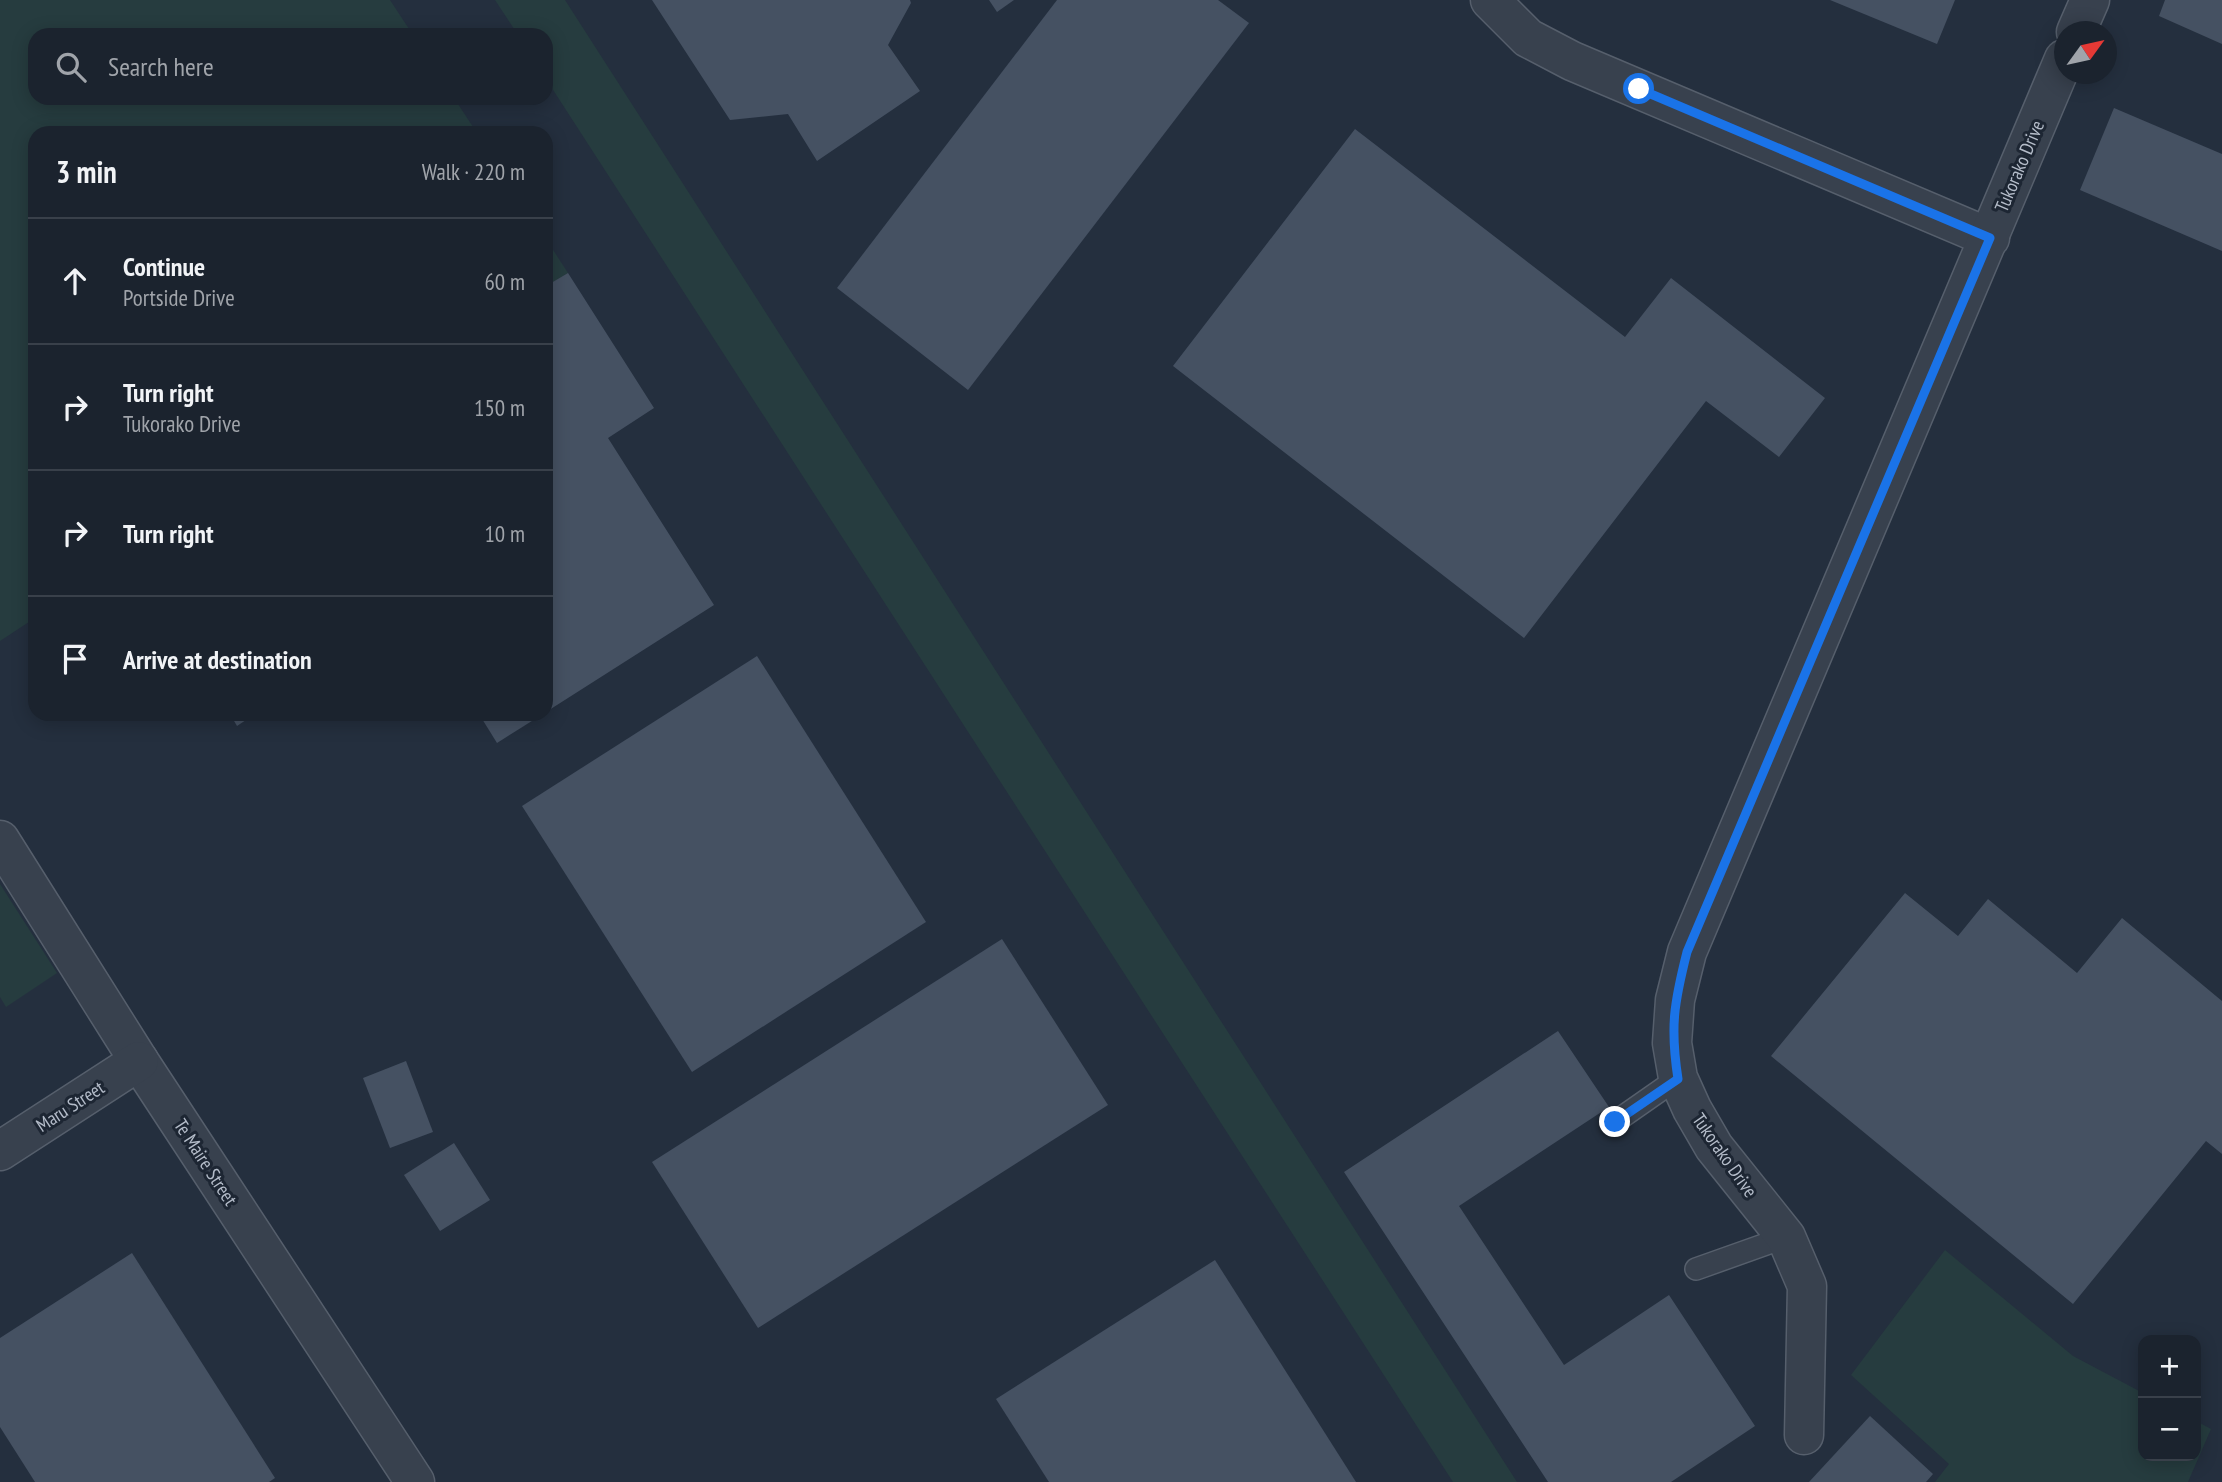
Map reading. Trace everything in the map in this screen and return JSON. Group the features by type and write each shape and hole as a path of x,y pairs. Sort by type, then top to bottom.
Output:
{"street":[{"path":"1489,0 1528,38 1572,61 1990,238"},
{"path":"2081,21 2090,0"},
{"name":"Tukorako Drive","path":"1804,1435 1807,1286 1786,1237 1714,1147 1678,1079 1672,1043 1675,1000 1687,952 2054,83"},
{"name":"Te Maire Street","path":"0,841 139,1061 415,1482"},
{"name":"Maru Street","path":"4,1140 139,1061"}],"lane":[{"path":"1615,1122 1678,1079"},
{"path":"1696,1269 1786,1237"}],"green space":[{"path":"0,0 390,0 408,28 28,28 28,105 459,105 472,126 28,126 28,623 0,641"},
{"path":"495,0 565,0 1517,1482 1453,1482 553,90 553,28 513,28"},
{"path":"553,250 568,273 553,283"},
{"path":"0,884 57,973 6,1007 0,997"},
{"path":"1945,1250 2073,1356 2138,1390 2138,1461 2197,1461 2188,1482 1935,1482 1949,1464 1851,1375"},
{"path":"2201,1424 2211,1429 2201,1452"}],"building":[{"path":"652,0 910,0 911,3 888,45 920,91 817,161 788,114 730,120"},
{"path":"989,0 1014,0 997,12"},
{"path":"1057,0 1218,0 1249,23 968,390 837,288"},
{"path":"1830,0 1955,0 1937,44"},
{"path":"2165,0 2222,0 2222,44 2159,16"},
{"path":"2114,108 2222,154 2222,251 2080,190"},
{"path":"1355,129 1625,337 1671,278 1825,398 1779,457 1706,401 1524,638 1173,366"},
{"path":"568,273 654,408 608,438 714,605 553,708 553,282"},
{"path":"757,656 926,922 692,1072 522,806"},
{"path":"483,721 532,721 497,743"},
{"path":"1905,893 1958,936 1988,899 2077,973 2122,918 2222,1001 2222,1154 2206,1141 2073,1304 1771,1056"},
{"path":"1002,939 1108,1105 758,1328 652,1162"},
{"path":"1558,1031 1609,1107 1459,1206 1564,1365 1669,1295 1755,1426 1671,1482 1548,1482 1344,1172"},
{"path":"406,1061 433,1132 390,1148 363,1078"},
{"path":"454,1143 490,1200 440,1231 404,1175"},
{"path":"132,1253 275,1478 269,1482 35,1482 0,1427 0,1338"},
{"path":"1215,1260 1356,1482 1049,1482 996,1399"},
{"path":"1870,1416 1933,1474 1926,1482 1809,1482"}],"route":[{"path":"1615,1122 1678,1079 1672,1043 1675,1000 1687,952 1990,238 1639,89"}]}
